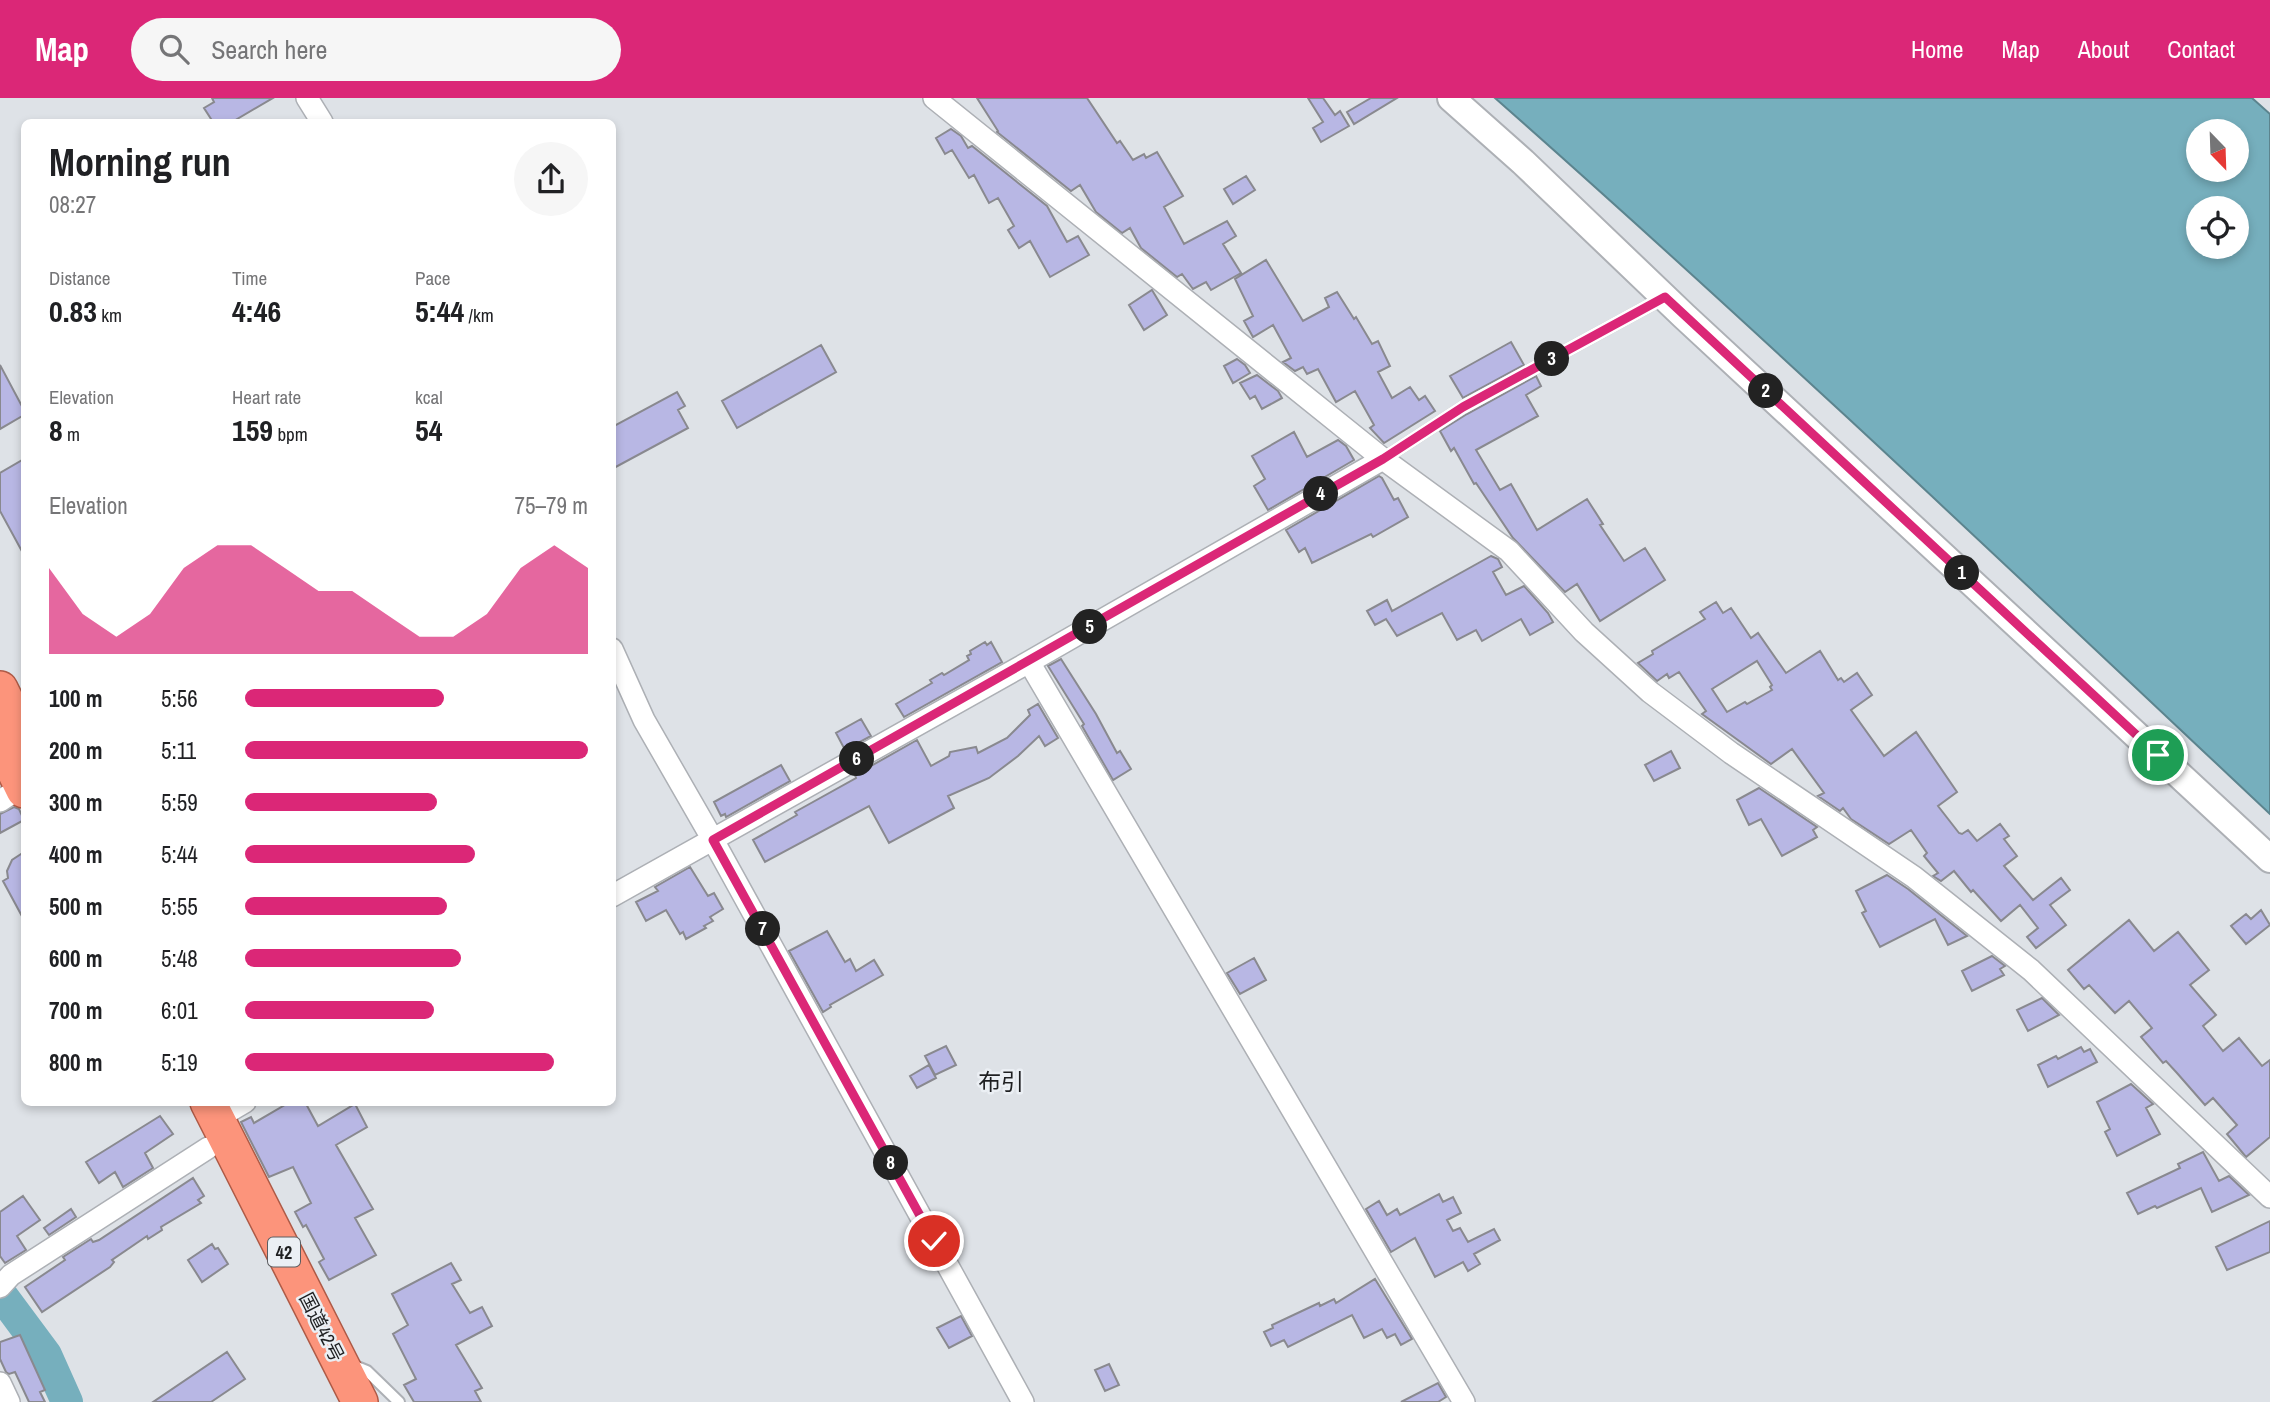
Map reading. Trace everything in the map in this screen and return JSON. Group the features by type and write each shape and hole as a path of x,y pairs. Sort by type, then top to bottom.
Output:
{"highway":[{"path":"0,688 21,732"},
{"path":"0,741 18,791"},
{"name":"国道42号","path":"194,1106 219,1118 334,1361 360,1402"},
{"name":"国道42号","path":"219,1118 336,1402"}],"street":[{"path":"307,98 320,119"},
{"path":"933,98 1383,459 1508,551 1584,632 1650,692 1731,754 1914,877 2031,970 2270,1197"},
{"path":"1451,98 1523,162 2270,859"},
{"path":"616,894 1383,459"},
{"path":"616,658 644,720 1023,1402"},
{"path":"1029,662 1464,1402"},
{"path":"0,1287 11,1275 219,1118"},
{"path":"0,1383 9,1402"}],"lane":[{"path":"1383,459 1463,407 1665,297"},
{"path":"334,1361 367,1371 399,1402"}],"water":[{"path":"1495,98 2252,98 2270,114 2270,814 1885,453"}],"building":[{"path":"212,98 273,98 237,119 211,119 204,108 214,102"},
{"path":"977,98 1087,98 1117,143 1120,141 1133,160 1144,154 1146,158 1157,152 1183,196 1164,207 1184,244 1227,221 1236,236 1223,244 1241,273 1211,290 1206,282 1193,289 1182,274 1177,277 1141,248 1130,228 1122,233 1096,212 1080,185 1071,191 997,132"},
{"path":"1308,98 1323,98 1335,115 1340,111 1349,126 1321,142 1313,128 1323,122"},
{"path":"1371,98 1397,98 1354,124 1347,112"},
{"path":"951,129 961,136 968,148 972,146 1047,206 1067,242 1078,236 1089,255 1050,277 1030,241 1019,248 1008,230 1014,226 998,198 989,203 974,175 969,178 952,150 945,154 936,138"},
{"path":"1246,176 1255,190 1233,204 1224,189"},
{"path":"1266,260 1303,321 1329,307 1325,298 1337,292 1372,344 1378,341 1390,366 1378,372 1392,398 1410,387 1419,400 1425,396 1435,411 1384,443 1370,428 1374,425 1355,391 1336,402 1318,369 1307,374 1303,367 1295,371 1283,362 1291,358 1273,325 1253,337 1244,321 1253,316 1235,279"},
{"path":"1152,290 1167,315 1144,330 1129,305"},
{"path":"1511,342 1524,365 1463,398 1450,376"},
{"path":"821,345 836,372 737,428 722,401"},
{"path":"1237,359 1250,373 1233,383 1224,366"},
{"path":"0,365 21,404 21,417 0,429"},
{"path":"1257,375 1278,391 1282,398 1262,409 1255,396 1250,399 1240,383"},
{"path":"1536,376 1541,386 1526,395 1538,416 1476,450 1500,490 1511,484 1537,530 1587,499 1603,524 1600,525 1624,561 1645,548 1665,580 1600,621 1577,584 1565,592 1513,538 1476,483 1474,484 1454,448 1451,451 1440,431"},
{"path":"677,392 685,406 678,410 688,428 616,467 616,425"},
{"path":"1294,432 1307,457 1338,440 1346,446 1354,460 1268,510 1254,486 1265,479 1252,456"},
{"path":"21,461 21,550 0,511 0,473"},
{"path":"1379,476 1394,500 1398,498 1408,517 1373,537 1371,534 1312,563 1305,548 1299,552 1286,530"},
{"path":"1491,556 1498,559 1502,567 1493,572 1506,595 1524,586 1553,622 1530,635 1521,619 1482,641 1476,630 1457,640 1442,613 1397,636 1386,619 1375,625 1367,611 1387,600 1392,611"},
{"path":"1716,602 1723,613 1731,608 1751,638 1758,633 1786,673 1820,651 1838,680 1841,678 1844,682 1857,673 1872,695 1851,710 1884,756 1916,732 1957,792 1938,806 1959,833 1968,830 1977,841 2000,824 2009,836 2004,839 2017,856 2004,866 2033,900 2061,878 2070,890 2050,905 2066,925 2036,948 2027,937 2038,928 2020,905 2001,921 1954,871 1941,881 1933,876 1938,873 1924,856 1927,853 1911,830 1889,844 1851,819 1843,808 1840,811 1818,796 1824,793 1792,749 1771,764 1702,714 1706,711 1679,672 1669,678 1667,674 1657,681 1638,663 1653,654 1652,651 1705,619 1700,612","holes":["1757,661 1772,685 1772,690 1727,712 1712,689"]},
{"path":"985,642 987,645 991,642 1002,662 904,717 896,704 932,683 930,680 969,660 967,656 971,654 970,651"},
{"path":"1061,659 1117,753 1120,751 1131,769 1113,780 1082,726 1084,724 1048,666"},
{"path":"1038,704 1058,738 1045,746 1039,736 989,778 948,796 954,808 889,843 869,806 765,862 753,840 797,815 795,812 856,778 855,775 917,740 931,766 949,756 950,752 976,747 978,753 1007,738 1030,715 1028,710"},
{"path":"861,719 871,736 845,750 836,733"},
{"path":"1671,751 1680,768 1654,781 1645,765"},
{"path":"781,765 790,781 726,817 725,814 721,816 714,802"},
{"path":"1759,788 1817,827 1813,830 1817,837 1782,856 1761,819 1749,825 1737,800"},
{"path":"14,807 19,809 21,822 0,833 0,814"},
{"path":"21,854 21,914 3,881 8,878 7,871 12,860"},
{"path":"690,867 708,896 714,893 723,909 710,917 713,921 704,926 706,928 686,939 683,932 680,934 666,910 646,921 636,902 658,891 655,887"},
{"path":"1887,875 1967,936 1948,945 1935,919 1880,947 1862,913 1866,911 1856,891"},
{"path":"2261,910 2270,925 2246,944 2231,926 2246,914 2251,919"},
{"path":"2129,920 2154,951 2178,932 2209,970 2190,985 2216,1015 2203,1026 2223,1051 2239,1038 2262,1066 2270,1060 2270,1137 2246,1157 2227,1134 2237,1125 2213,1098 2205,1105 2141,1037 2152,1028 2129,1001 2115,1013 2089,985 2084,989 2068,970"},
{"path":"827,931 845,962 850,959 856,971 874,960 883,975 830,1005 831,1007 823,1012 789,951"},
{"path":"1992,956 2005,966 2000,969 2004,975 1972,991 1962,971"},
{"path":"1254,958 1266,980 1240,994 1227,973"},
{"path":"2042,998 2059,1015 2028,1031 2017,1010"},
{"path":"946,1046 956,1065 935,1075 925,1056"},
{"path":"2081,1047 2084,1052 2090,1049 2097,1062 2048,1087 2038,1065 2056,1056 2058,1059"},
{"path":"929,1065 936,1078 917,1088 910,1076"},
{"path":"2131,1084 2153,1104 2146,1108 2160,1134 2117,1156 2105,1132 2110,1129 2097,1102"},
{"path":"283,1106 307,1106 318,1126 356,1106 367,1127 336,1145 373,1209 355,1218 376,1255 329,1280 319,1262 324,1259 306,1225 303,1227 295,1212 311,1203 293,1167 269,1177 241,1122 251,1117 254,1123"},
{"path":"160,1116 173,1134 145,1153 153,1168 123,1187 115,1172 99,1183 86,1162"},
{"path":"2203,1152 2219,1181 2229,1176 2249,1195 2212,1212 2201,1188 2138,1214 2127,1193 2180,1168 2178,1164"},
{"path":"193,1178 204,1196 198,1200 201,1203 161,1227 162,1230 148,1239 147,1236 112,1260 114,1262 110,1267 42,1312 25,1287 65,1260 63,1257 91,1239 93,1242 99,1240"},
{"path":"1439,1194 1443,1202 1453,1197 1461,1213 1447,1220 1453,1231 1460,1228 1468,1242 1494,1229 1500,1240 1474,1254 1480,1264 1468,1271 1463,1262 1435,1277 1415,1238 1391,1252 1366,1209 1379,1201 1387,1215 1397,1209 1400,1215"},
{"path":"23,1196 40,1220 17,1236 26,1250 5,1263 0,1256 0,1212"},
{"path":"71,1209 76,1217 49,1235 44,1228"},
{"path":"2270,1221 2270,1252 2227,1270 2216,1247"},
{"path":"212,1244 215,1249 218,1248 228,1264 202,1282 188,1260"},
{"path":"451,1263 461,1280 452,1284 470,1313 482,1307 492,1326 456,1345 482,1388 475,1391 481,1402 414,1402 404,1385 416,1379 393,1334 408,1325 392,1294"},
{"path":"1375,1279 1412,1339 1401,1345 1395,1334 1387,1338 1382,1329 1364,1338 1352,1315 1288,1347 1284,1340 1271,1346 1264,1332 1273,1328 1272,1325 1319,1303 1320,1306 1334,1299 1336,1303"},
{"path":"961,1316 972,1336 949,1348 937,1328"},
{"path":"20,1335 45,1390 40,1392 45,1402 29,1402 15,1372 6,1372 0,1359 0,1342"},
{"path":"227,1352 245,1379 211,1402 153,1402"},
{"path":"1109,1364 1119,1385 1105,1391 1095,1370"},
{"path":"1438,1383 1446,1397 1438,1402 1401,1402"}],"waterway":[{"path":"0,1293 46,1355 67,1402"}],"district":[{"name":"布引","path":"1001,1081"}],"route":[{"path":"934,1241 713,840 1383,459 1463,407 1665,297 2158,755"}]}
